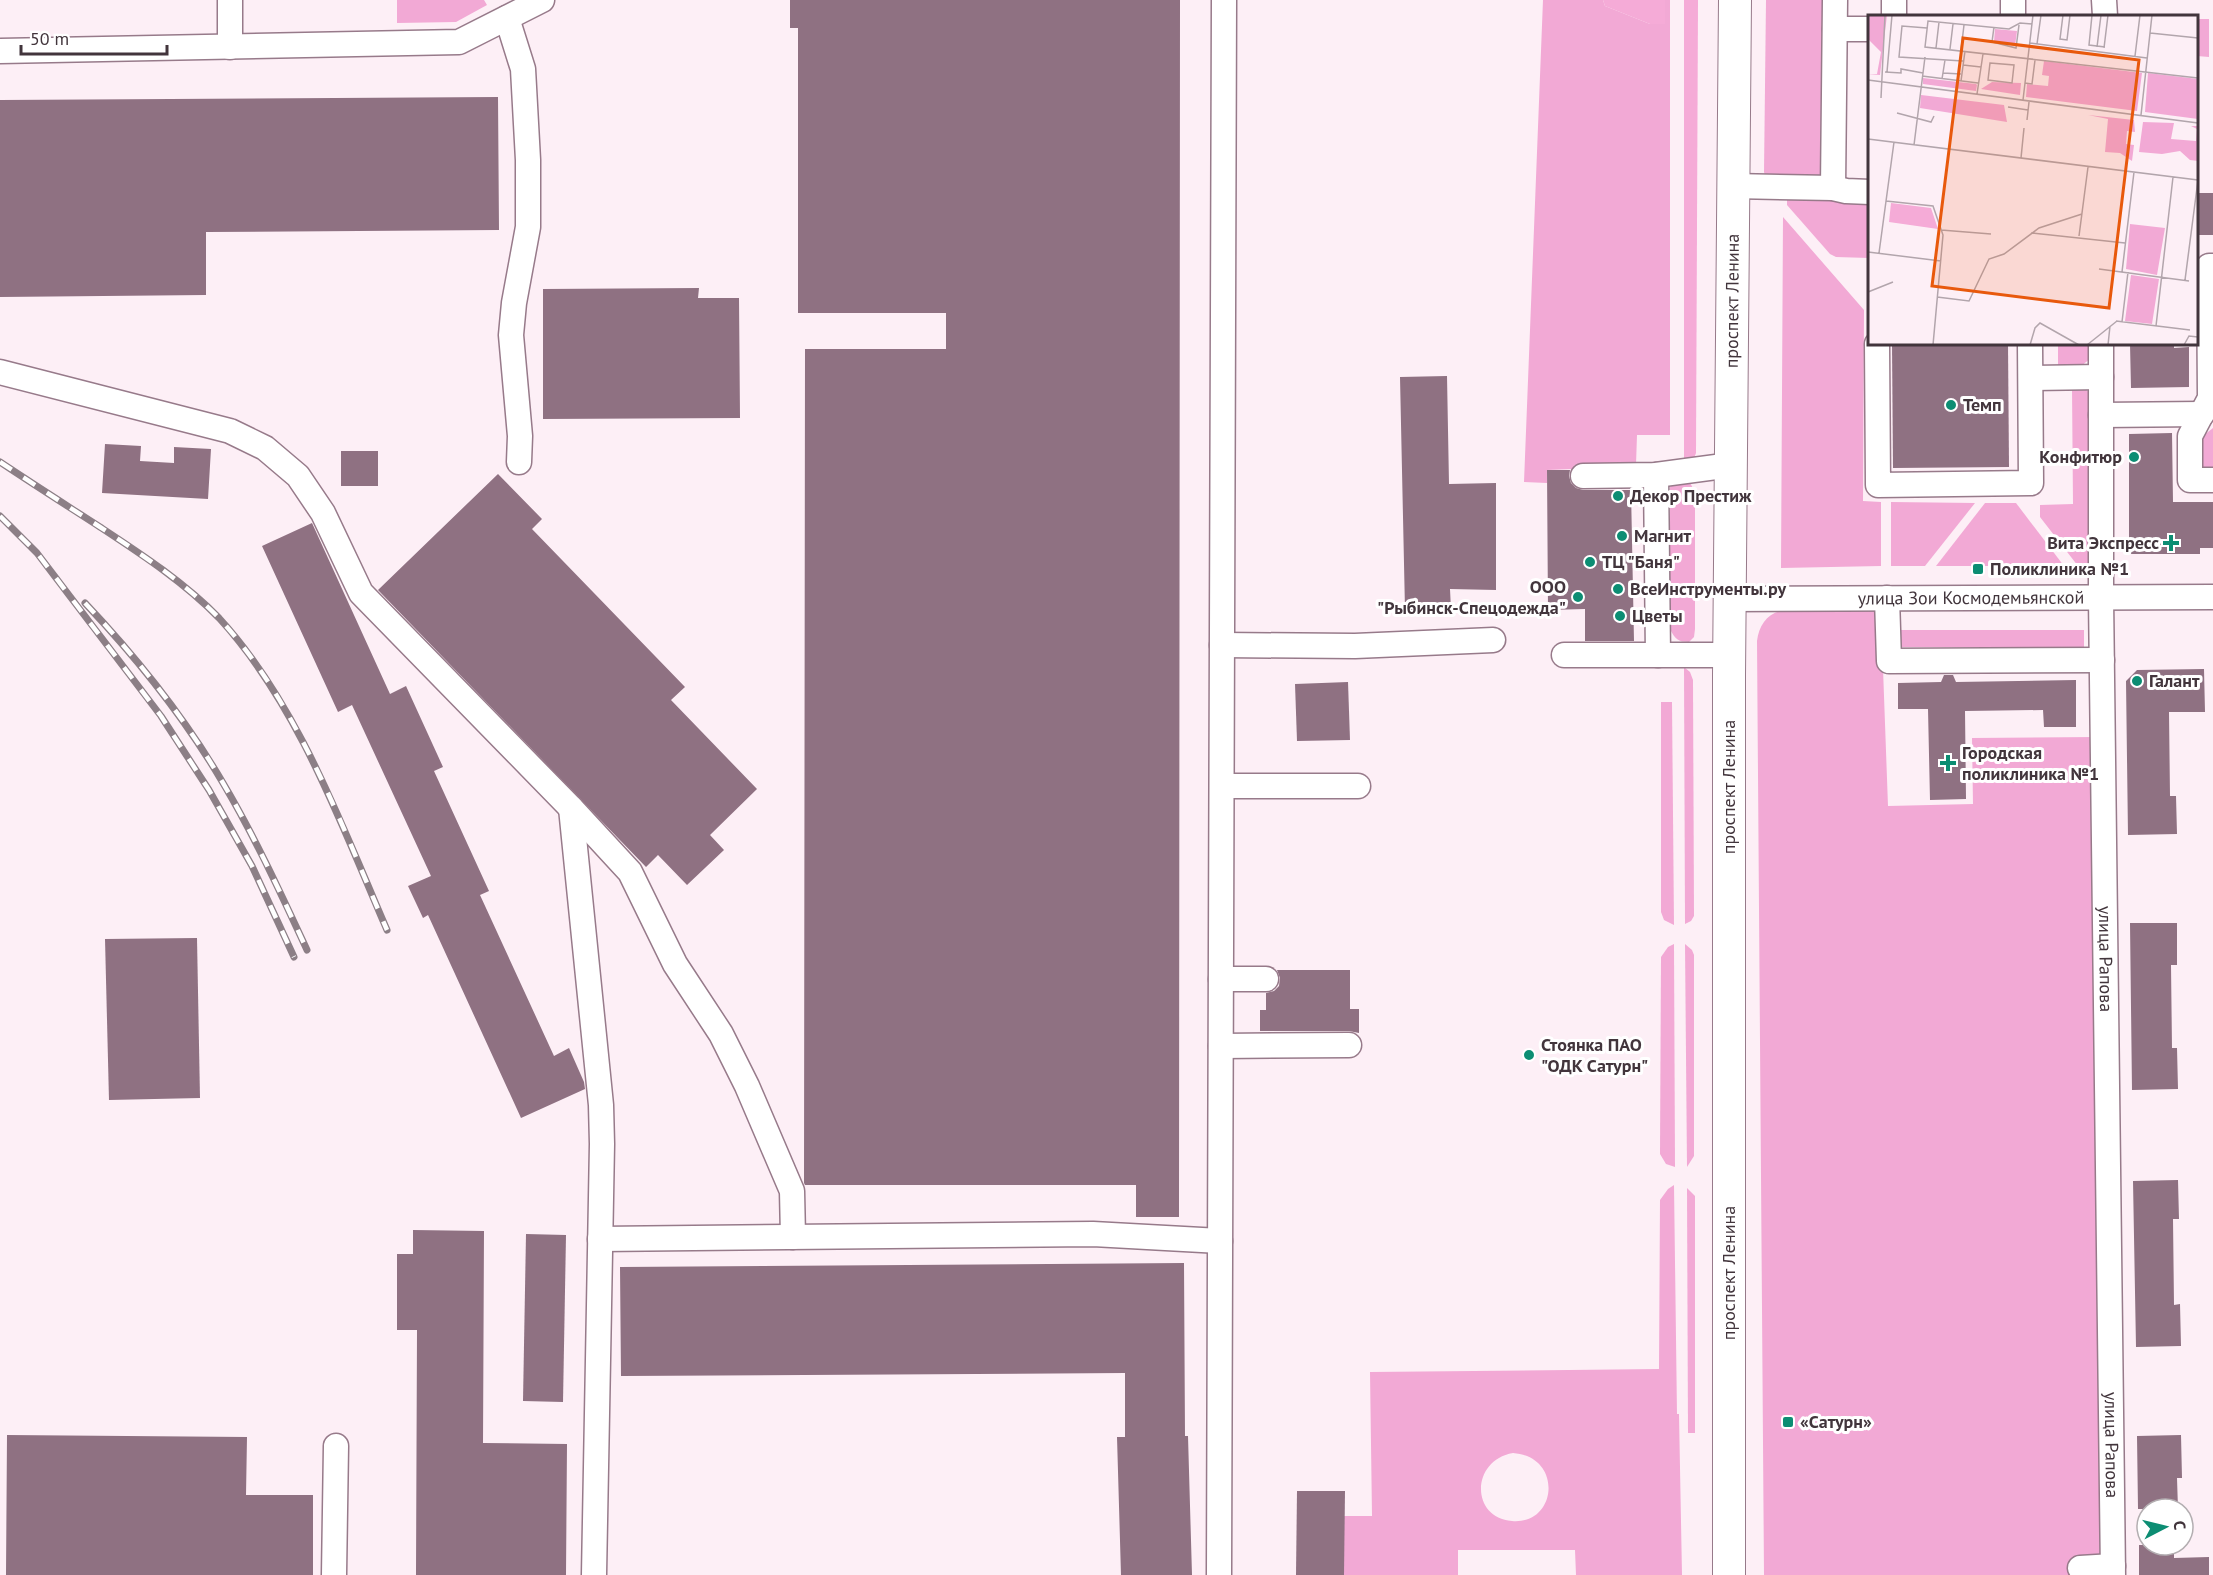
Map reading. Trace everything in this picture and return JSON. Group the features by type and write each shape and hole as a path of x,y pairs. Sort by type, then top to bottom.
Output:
{"main road":[{"name":"проспект Ленина","path":"1729,1575 1729,599 1735,0"}],"street":[{"path":"230,0 230,47"},
{"path":"0,51 459,42 542,0"},
{"path":"1219,1575 1224,0"},
{"path":"1833,188 1835,0"},
{"path":"2104,0 2105,15"},
{"path":"507,18 523,69 528,160 528,226 514,303 512,335 520,436 519,462"},
{"path":"1835,29 1868,30"},
{"path":"1733,186 1833,188 1868,192"},
{"path":"2213,266 2209,266 2210,398 2190,436 2190,480 2213,480"},
{"path":"1877,345 1878,485 2031,483 2030,345"},
{"name":"улица Рапова","path":"2101,345 2102,660 2113,1571"},
{"path":"0,372 230,430 265,448 298,476 323,513 361,593 571,808 630,872 675,964 721,1034 747,1086 792,1191 793,1237"},
{"path":"2031,378 2101,377"},
{"path":"2101,415 2202,414"},
{"path":"1583,476 1656,475 1731,465"},
{"path":"1656,475 1658,655"},
{"name":"улица Зои Космодемьянской","path":"1729,599 2213,597"},
{"path":"1887,598 1888,661 2102,660"},
{"path":"1222,645 1355,646 1493,640"},
{"path":"1564,655 1729,655"},
{"path":"1222,786 1358,786"},
{"path":"571,808 601,1105 594,1575"},
{"path":"1221,979 1266,979"},
{"path":"1221,1046 1349,1045"},
{"path":"600,1239 1093,1234 1220,1241"},
{"path":"334,1575 336,1446"},
{"path":"2080,1568 2113,1571"}],"shaded area":[{"path":"397,0 484,0 487,5 456,22 397,23"},
{"path":"1543,0 1603,0 1605,6 1650,24 1665,24 1665,0 1670,0 1670,435 1637,435 1636,465 1575,465 1572,469 1547,470 1547,483 1524,482"},
{"path":"1603,0 1665,0 1665,24 1650,24 1605,6"},
{"path":"1684,0 1698,0 1696,453 1693,461 1684,466"},
{"path":"1766,0 1827,0 1824,172 1820,177 1766,178 1764,172"},
{"path":"2198,19 2209,19 2209,57 2198,56"},
{"path":"1787,196 1868,197 1868,258 1836,257 1830,254 1787,205"},
{"path":"1783,217 1864,310 1863,501 1881,502 1881,566 1781,568"},
{"path":"2058,345 2093,345 2091,358 2080,367 2058,367"},
{"path":"2072,388 2084,388 2092,395 2094,566 2078,566 2040,517 2040,505 2073,504"},
{"path":"2213,428 2213,472 2199,472 2199,439"},
{"path":"1689,481 1695,492 1695,629 1694,637 1689,642 1677,639 1670,629 1670,487 1676,482"},
{"path":"1891,502 1975,503 1925,566 1891,566"},
{"path":"1985,503 2016,503 2064,566 1936,566"},
{"path":"1878,610 1882,641 1888,806 1973,804 1972,738 2097,737 2105,1575 1764,1575 1757,641 1764,622 1771,615 1780,611"},
{"path":"1893,630 2084,630 2084,647 1900,647"},
{"path":"1684,667 1690,672 1693,680 1694,916 1685,924"},
{"path":"1661,702 1672,702 1674,925 1664,920 1661,912"},
{"path":"1674,944 1675,1167 1666,1164 1660,1154 1661,957 1668,947"},
{"path":"1685,944 1694,955 1694,1156 1687,1167"},
{"path":"1674,1185 1682,1575 1576,1575 1575,1550 1458,1550 1458,1575 1344,1575 1344,1516 1372,1516 1370,1372 1659,1369 1660,1200","holes":["1513,1453 1529,1457 1541,1466 1547,1477 1549,1490 1546,1502 1538,1513 1527,1519 1512,1521 1498,1518 1483,1500 1481,1488 1483,1477 1489,1466 1499,1458"]},
{"path":"1687,1188 1695,1196 1695,1433 1688,1433"}],"building":[{"path":"790,0 1180,0 1179,1217 1136,1217 1136,1185 805,1185 804,1183 805,349 946,349 946,313 798,313 798,28 790,28"},
{"path":"498,97 499,230 206,232 206,295 0,297 0,100"},
{"path":"2198,193 2213,193 2213,235 2198,235"},
{"path":"699,288 698,298 739,298 740,418 543,419 543,289"},
{"name":"Темп","path":"1892,345 2008,345 2009,467 1893,468"},
{"path":"2130,345 2189,347 2189,387 2131,388"},
{"path":"1447,376 1449,484 1496,483 1496,590 1450,589 1451,610 1405,610 1400,377"},
{"path":"2172,433 2173,502 2213,502 2213,548 2200,548 2200,554 2129,554 2129,434"},
{"path":"105,444 141,446 140,461 174,463 174,447 211,449 208,499 102,493"},
{"path":"341,451 378,451 378,486 341,486"},
{"name":"ТЦ \"Баня\"","path":"1547,470 1570,470 1571,483 1583,490 1631,490 1634,641 1585,641 1585,609 1548,610"},
{"path":"498,474 542,519 532,529 685,687 671,700 757,789 710,835 724,850 687,885 658,855 646,867 378,590"},
{"path":"312,523 390,694 406,686 443,767 434,771 489,891 480,895 554,1056 569,1048 584,1082 585,1089 521,1118 428,915 423,918 408,886 431,876 352,705 338,712 262,546"},
{"path":"2204,669 2205,712 2169,712 2170,796 2176,796 2177,834 2128,835 2126,681 2137,670"},
{"name":"Городская поликлиника №1","path":"1944,675 1953,675 1956,682 2076,680 2076,727 2044,727 2043,710 1965,711 1966,799 1930,800 1928,709 1898,709 1898,683 1941,682"},
{"path":"1348,682 1350,740 1297,741 1295,684"},
{"path":"2130,923 2177,923 2177,965 2171,965 2172,1048 2177,1048 2178,1089 2132,1090"},
{"path":"197,938 200,1098 109,1100 105,939"},
{"path":"1277,970 1350,970 1350,1009 1359,1009 1359,1033 1260,1031 1260,1010 1266,1010 1266,993 1274,991 1279,986 1280,978"},
{"path":"2178,1180 2179,1219 2173,1219 2174,1305 2180,1304 2181,1346 2136,1347 2133,1181"},
{"path":"413,1230 484,1231 483,1443 567,1444 566,1575 416,1575 417,1330 397,1330 397,1254 413,1254"},
{"path":"526,1234 566,1235 563,1402 523,1401"},
{"path":"1184,1263 1185,1436 1188,1436 1192,1575 1121,1575 1117,1437 1125,1437 1125,1373 621,1376 620,1267"},
{"path":"7,1435 247,1437 246,1495 313,1495 313,1575 6,1575"},
{"path":"2181,1435 2182,1478 2177,1478 2178,1497 2138,1497 2137,1436"},
{"path":"1297,1491 1345,1491 1344,1575 1296,1575"},
{"path":"2139,1557 2209,1557 2209,1575 2139,1575"}],"railway":[{"path":"0,462 162,569 219,618 247,652 295,727 334,807 387,930"},
{"path":"0,516 37,553 161,716 209,790 252,866 294,957"},
{"path":"85,603 123,645 193,735 235,803 307,950"}],"place":[{"name":"Темп","path":"1951,405"},
{"name":"Конфитюр","path":"2134,457"},
{"name":"Декор Престиж","path":"1618,496"},
{"name":"Магнит","path":"1622,536"},
{"name":"Вита Экспресс","path":"2171,543"},
{"name":"ТЦ \"Баня\"","path":"1590,562"},
{"name":"Поликлиника №1","path":"1978,569"},
{"name":"ВсеИнструменты.ру","path":"1618,589"},
{"name":"ООО \"Рыбинск-Спецодежда\"","path":"1578,597"},
{"name":"Цветы","path":"1620,616"},
{"name":"Галант","path":"2137,681"},
{"name":"Городская поликлиника №1","path":"1948,763"},
{"name":"Стоянка ПАО \"ОДК Сатурн\"","path":"1529,1055"},
{"name":"«Сатурн»","path":"1788,1422"}]}
